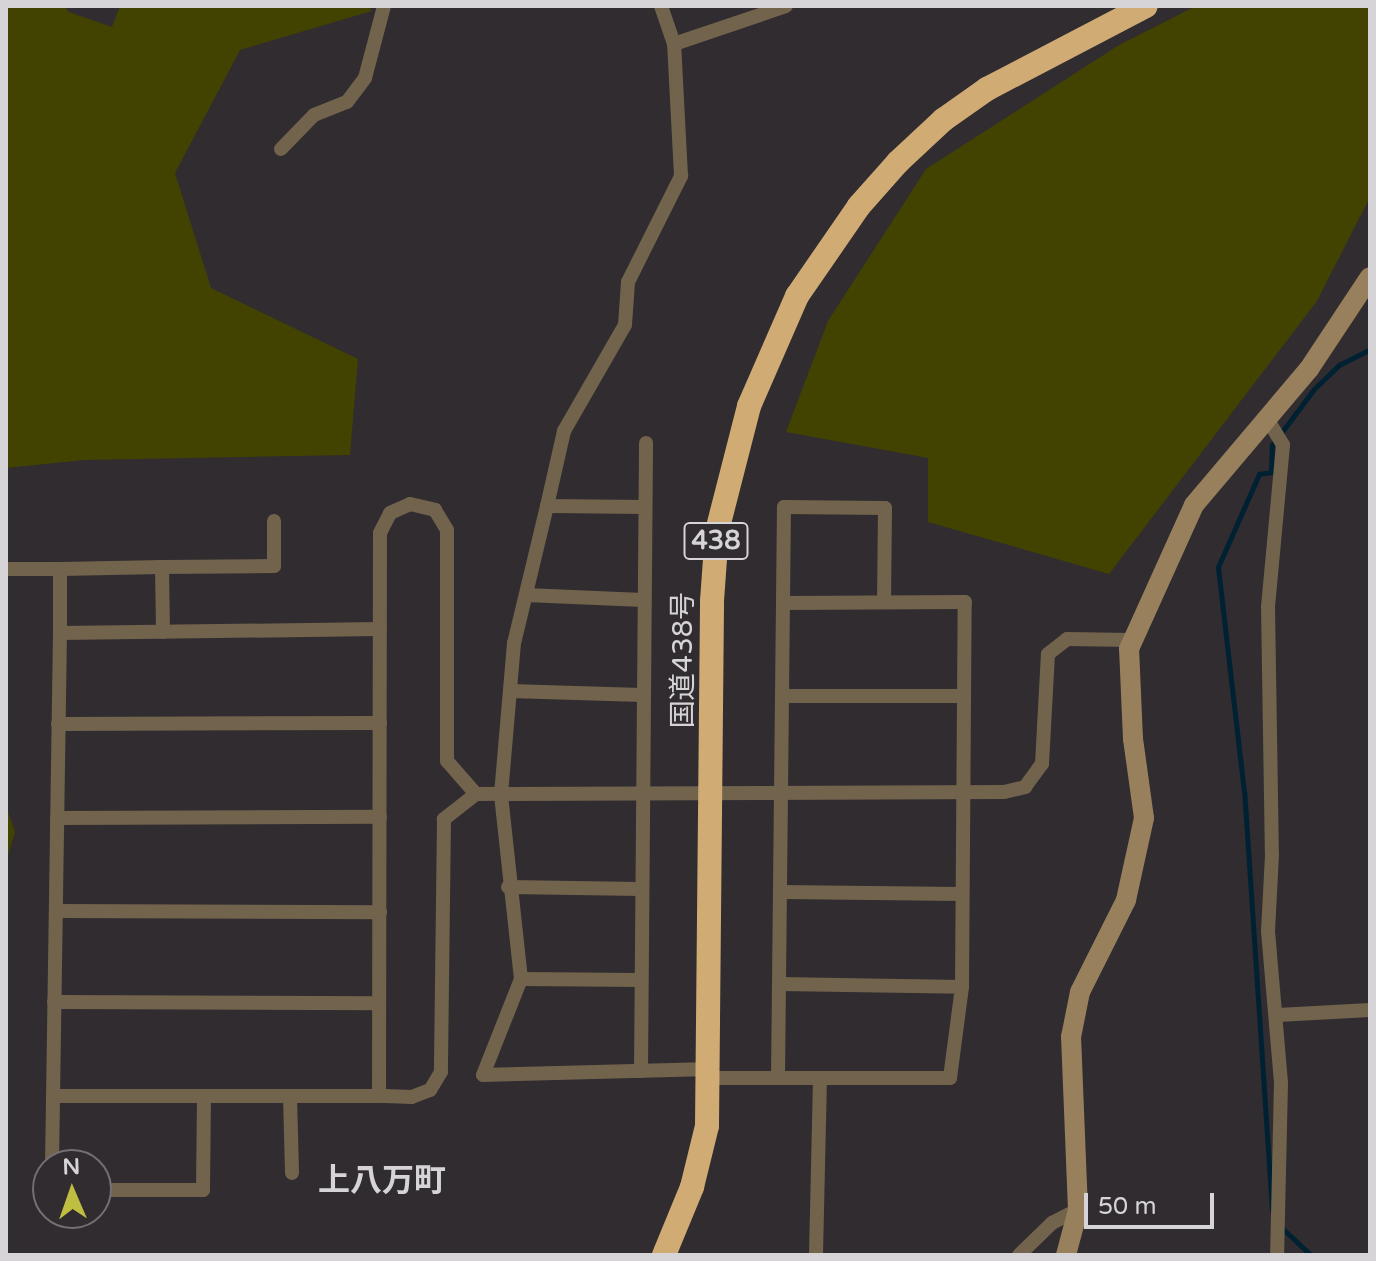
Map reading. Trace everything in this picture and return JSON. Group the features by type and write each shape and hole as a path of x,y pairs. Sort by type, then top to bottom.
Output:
{"highway":[{"name":"国道438号","path":"664,1255 701,1154 711,1073 717,531 749,406 797,296 859,206 943,120 987,89 1146,6"}],"street":[{"path":"281,149 314,115 347,102 365,78 384,6"},
{"path":"661,6 674,44 681,176 628,282 625,325 564,431 526,595 510,691 501,795 508,887 521,979 483,1075 641,1071 820,1079 950,1078 962,987 965,602 783,603"},
{"path":"674,44 786,6"},
{"path":"1066,1255 1078,1210 1071,1037 1080,992 1126,900 1144,818 1133,739 1128,666 1132,640 1194,505 1275,429 1309,369 1370,277"},
{"path":"1275,429 1268,606 1272,855 1268,931 1278,1015 1280,1226 1277,1255"},
{"path":"641,1071 640,792 646,443"},
{"path":"379,1096 380,533 390,513 410,504 435,510 447,530 447,761 476,794"},
{"path":"547,506 645,507"},
{"path":"778,1078 784,507 885,508 884,602"},
{"path":"6,569 274,566 274,521"},
{"path":"162,567 163,632"},
{"path":"52,1149 60,569"},
{"path":"526,595 643,600"},
{"path":"60,633 380,629"},
{"path":"53,1096 412,1097 430,1090 441,1072 444,819 476,794 1004,792 1036,777 1042,764 1044,671 1056,645 1081,637 1132,640"},
{"path":"510,691 642,695"},
{"path":"782,696 964,696"},
{"path":"58,724 380,723"},
{"path":"57,818 380,817"},
{"path":"508,887 641,889"},
{"path":"780,892 962,894"},
{"path":"56,911 380,912"},
{"path":"521,979 641,980"},
{"path":"779,984 962,987"},
{"path":"54,1002 379,1003"},
{"path":"1278,1015 1370,1010"},
{"path":"816,1255 820,1079"},
{"path":"112,1190 203,1190 204,1096"},
{"path":"290,1096 292,1173"},
{"path":"1019,1255 1052,1223 1078,1210"}],"shaded area":[{"path":"6,6 64,6 69,12 112,27 120,6 368,6 372,11 240,50 175,173 211,288 358,359 350,455 84,460 6,468"},
{"path":"1196,6 1370,6 1370,197 1317,301 1109,574 928,522 928,458 786,432 828,321 926,169 1119,45"},
{"path":"6,806 15,832 6,862"}],"waterway":[{"path":"1272,1210 1244,792 1218,567 1259,474 1271,472 1272,445 1314,389 1339,365 1370,349"},
{"path":"1283,1229 1311,1255"}],"district":[{"name":"上八万町","path":"382,1181"}]}
